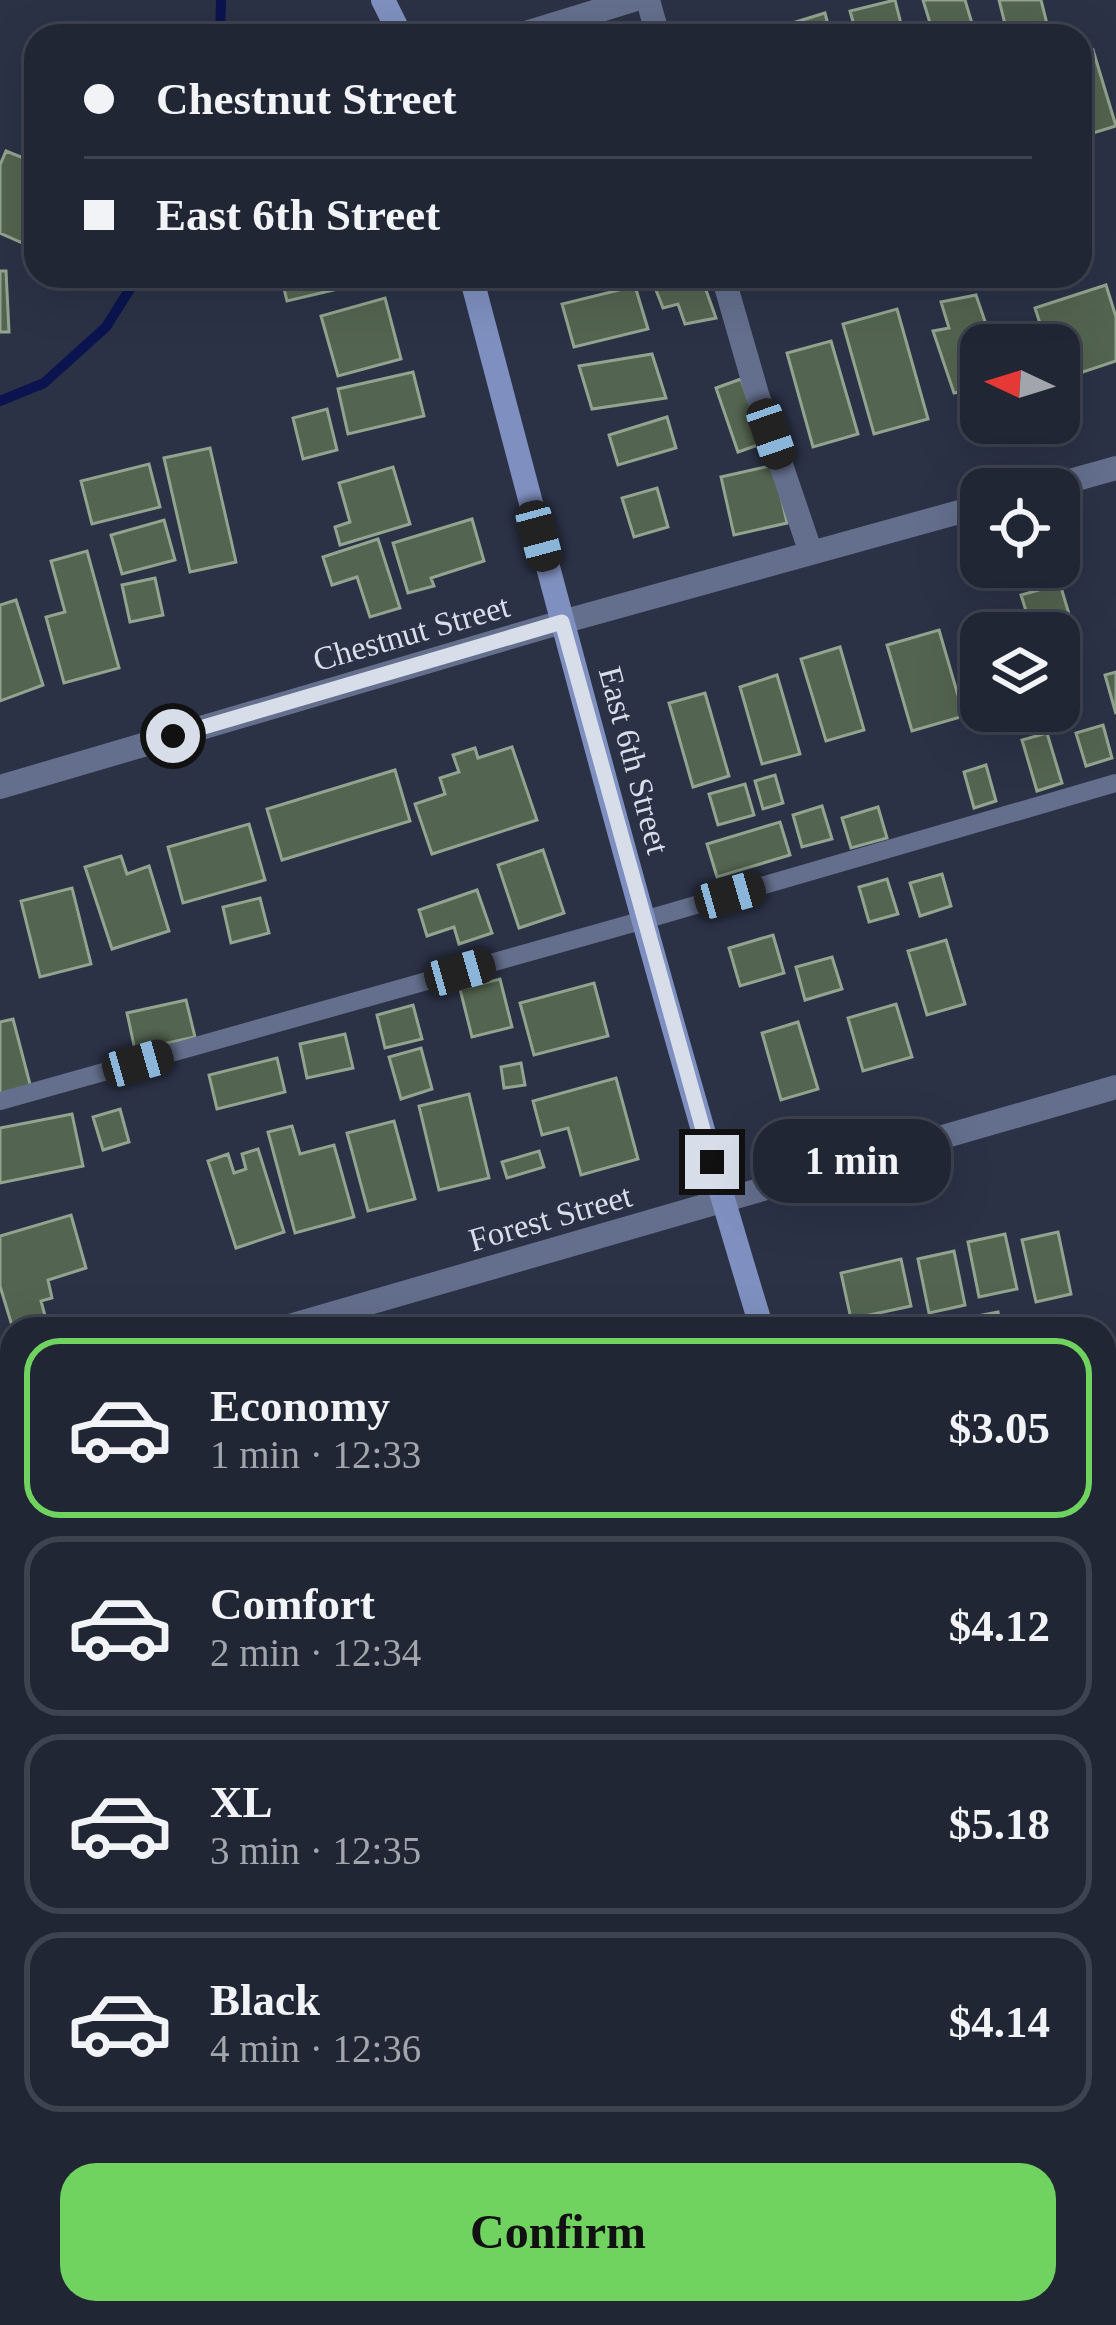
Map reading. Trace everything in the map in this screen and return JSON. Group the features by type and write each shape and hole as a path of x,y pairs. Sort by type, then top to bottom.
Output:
{"street":[{"path":"555,24 633,0"},
{"name":"East 6th Street","path":"474,288 644,920 757,1317"},
{"path":"726,288 811,553"},
{"path":"1080,478 1116,468"},
{"name":"Chestnut Street","path":"0,787 562,622 960,512"},
{"name":"Forest Street","path":"321,1317 1116,1087"}],"lane":[{"path":"0,1101 1116,782"}],"building":[{"path":"895,0 901,24 854,24 850,11"},
{"path":"923,0 965,0 972,24 930,24"},
{"path":"999,0 1041,0 1047,24 1005,24"},
{"path":"825,13 828,24 789,24"},
{"path":"1092,50 1116,126 1092,133"},
{"path":"6,151 24,158 24,244 0,233 0,165"},
{"path":"0,271 6,271 9,332 0,332"},
{"path":"1106,285 1116,317 1116,361 1080,373 1080,324 1040,324 1035,308"},
{"path":"284,288 342,288 287,301"},
{"path":"636,288 648,329 574,347 562,304"},
{"path":"705,288 716,318 685,324 678,304 663,308 656,290"},
{"path":"976,295 986,324 960,324 960,392 954,393 933,331 949,328 941,302"},
{"path":"385,298 401,359 338,376 321,316"},
{"path":"897,309 928,419 874,434 843,324"},
{"path":"831,341 858,434 813,447 787,353"},
{"path":"652,354 666,398 592,409 579,366"},
{"path":"413,372 424,416 348,434 338,389"},
{"path":"741,379 764,443 738,452 716,388"},
{"path":"327,409 337,450 303,459 293,418"},
{"path":"667,417 676,448 618,465 609,435"},
{"path":"210,448 236,562 190,572 164,458"},
{"path":"149,464 160,507 92,524 81,481"},
{"path":"774,465 787,523 734,535 721,477"},
{"path":"393,467 410,524 340,545 335,527 350,522 339,483"},
{"path":"657,488 668,527 634,537 622,498"},
{"path":"472,519 484,561 431,578 434,586 408,593 393,543"},
{"path":"164,520 175,560 122,574 111,535"},
{"path":"378,539 400,608 370,617 357,577 332,585 323,557"},
{"path":"87,551 119,668 64,683 46,617 65,612 51,561"},
{"path":"155,578 163,615 130,622 122,585"},
{"path":"1061,588 1068,612 1026,612 1021,595"},
{"path":"16,600 43,685 0,701 0,605"},
{"path":"939,630 960,717 912,731 887,645"},
{"path":"840,647 864,730 826,741 801,659"},
{"path":"1116,672 1116,714 1105,675"},
{"path":"777,675 800,754 762,764 740,687"},
{"path":"705,693 729,776 693,787 669,703"},
{"path":"1103,725 1112,758 1086,766 1076,733"},
{"path":"1047,733 1062,783 1037,791 1022,740"},
{"path":"512,747 537,820 432,854 415,804 445,794 440,778 459,772 453,755 475,748 478,758"},
{"path":"986,765 996,801 974,808 964,772"},
{"path":"395,770 410,821 282,860 267,809"},
{"path":"775,775 783,803 763,809 755,781"},
{"path":"745,784 754,815 718,825 709,794"},
{"path":"822,806 832,839 802,847 793,815"},
{"path":"878,807 887,838 851,848 842,818"},
{"path":"780,822 790,855 717,877 707,844"},
{"path":"249,824 265,880 183,903 168,847"},
{"path":"543,850 564,913 519,928 498,865"},
{"path":"121,856 127,874 149,866 169,931 112,949 85,867"},
{"path":"942,874 951,906 920,916 910,883"},
{"path":"887,879 898,914 869,922 859,887"},
{"path":"72,888 91,964 40,977 21,901"},
{"path":"477,890 492,933 459,944 454,927 427,936 419,910"},
{"path":"260,898 269,933 231,943 223,907"},
{"path":"773,935 784,973 740,986 729,948"},
{"path":"946,940 965,1004 927,1015 908,951"},
{"path":"832,957 842,989 805,1000 796,967"},
{"path":"500,979 512,1027 472,1037 460,989"},
{"path":"594,983 608,1036 534,1055 520,1003"},
{"path":"186,1000 195,1037 135,1050 127,1013"},
{"path":"896,1004 912,1057 863,1071 848,1018"},
{"path":"413,1005 422,1039 385,1048 377,1015"},
{"path":"13,1019 31,1088 0,1096 0,1022"},
{"path":"798,1022 818,1089 781,1100 762,1033"},
{"path":"345,1034 353,1068 307,1078 300,1044"},
{"path":"421,1048 432,1089 401,1099 389,1057"},
{"path":"277,1058 285,1092 217,1109 209,1075"},
{"path":"521,1063 525,1085 504,1088 501,1067"},
{"path":"616,1078 638,1159 581,1175 568,1128 542,1135 533,1101"},
{"path":"469,1094 489,1178 439,1190 419,1106"},
{"path":"120,1109 129,1142 103,1150 93,1117"},
{"path":"72,1114 83,1166 0,1183 0,1128"},
{"path":"394,1121 415,1199 368,1211 347,1133"},
{"path":"292,1126 300,1154 334,1145 354,1217 295,1233 268,1132"},
{"path":"258,1149 284,1232 236,1248 208,1161 228,1154 234,1173 246,1169 242,1154"},
{"path":"539,1151 544,1167 507,1178 502,1162"},
{"path":"71,1215 86,1268 48,1280 52,1298 41,1301 45,1317 9,1317 0,1286 0,1236"},
{"path":"1058,1232 1071,1294 1036,1302 1022,1240"},
{"path":"1005,1234 1017,1289 979,1297 968,1242"},
{"path":"954,1251 965,1305 929,1313 918,1259"},
{"path":"901,1259 911,1306 851,1317 841,1273"}],"waterway":[{"path":"220,24 221,0"},
{"path":"0,401 44,383 106,327 130,288"}],"route":[{"path":"173,736 562,622 712,1162"}]}
